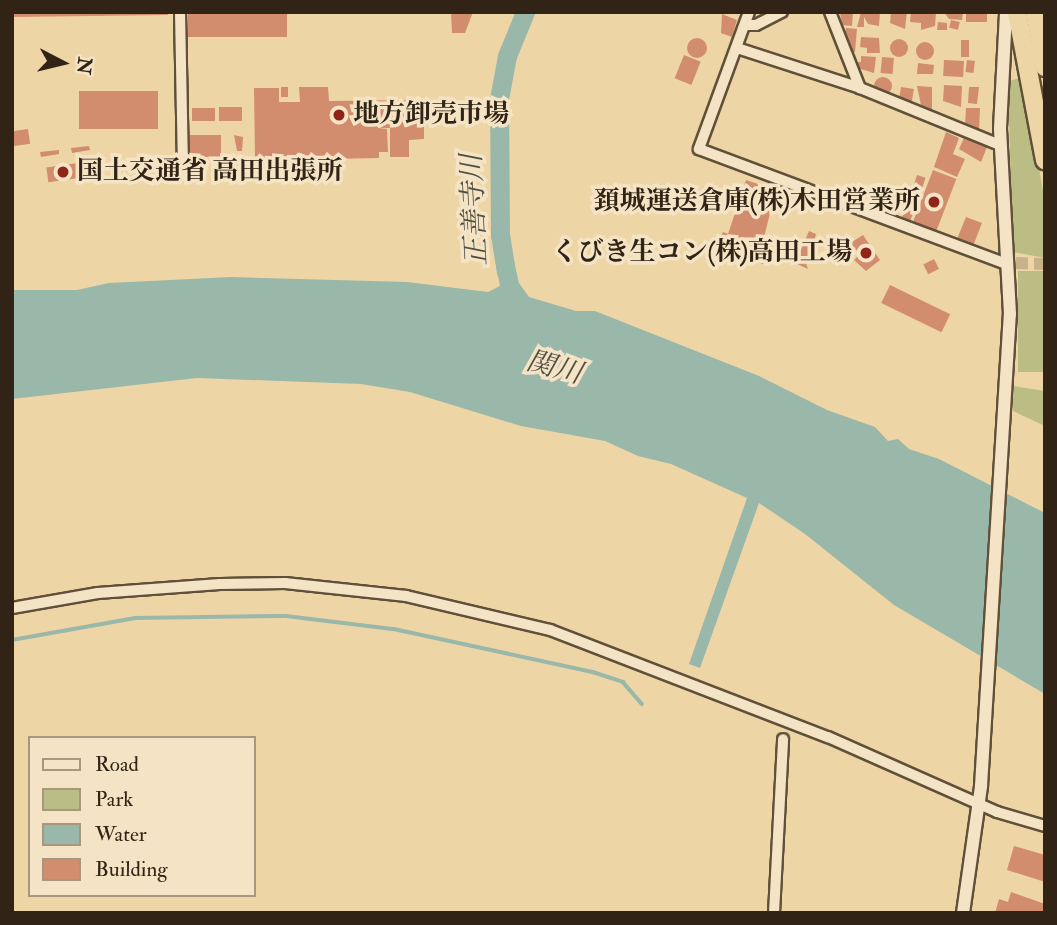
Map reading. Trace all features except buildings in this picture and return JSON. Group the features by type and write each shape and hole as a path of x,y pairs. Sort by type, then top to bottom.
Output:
{"highway":[{"path":"1017,12 1045,160"},
{"path":"1035,12 1045,67"}],"street":[{"path":"180,12 183,166"},
{"path":"749,12 699,149 1012,264"},
{"path":"745,25 756,25 782,12"},
{"path":"830,12 859,88"},
{"path":"963,913 981,786 1010,314 1012,264 1000,145 1006,12"},
{"path":"737,47 859,88 1000,145"},
{"path":"12,608 98,593 220,584 285,583 406,596 550,630 828,737 978,804 1045,826"},
{"path":"774,913 783,739"}],"green space":[{"path":"1023,78 1045,202 1045,258 1013,252 1008,87 1012,80"},
{"path":"1018,271 1045,271 1045,372 1018,372"},
{"path":"1013,386 1045,391 1045,426 1013,411"}],"water":[{"name":"関川","path":"510,244 519,283 529,297 576,311 595,311 759,376 827,410 875,427 888,441 898,439 909,449 939,459 1045,513 1045,694 894,605 805,534 759,503 700,668 689,664 747,498 671,464 638,456 605,441 521,426 410,392 361,384 197,378 12,399 12,290 77,290 109,283 231,277 407,282 488,292 500,286 493,247"}],"waterway":[{"name":"正善寺川","path":"506,272 500,236 499,99 507,56 525,12"},
{"path":"12,640 135,618 286,616 394,629 593,672 623,682 642,704"}],"tunnel":[{"path":"1016,263 1045,264"}],"place":[{"name":"地方卸売市場","path":"339,115"},
{"name":"国土交通省 高田出張所","path":"63,172"},
{"name":"頚城運送倉庫(株)木田営業所","path":"934,202"},
{"name":"くびき生コン(株)高田工場","path":"866,253"}]}
